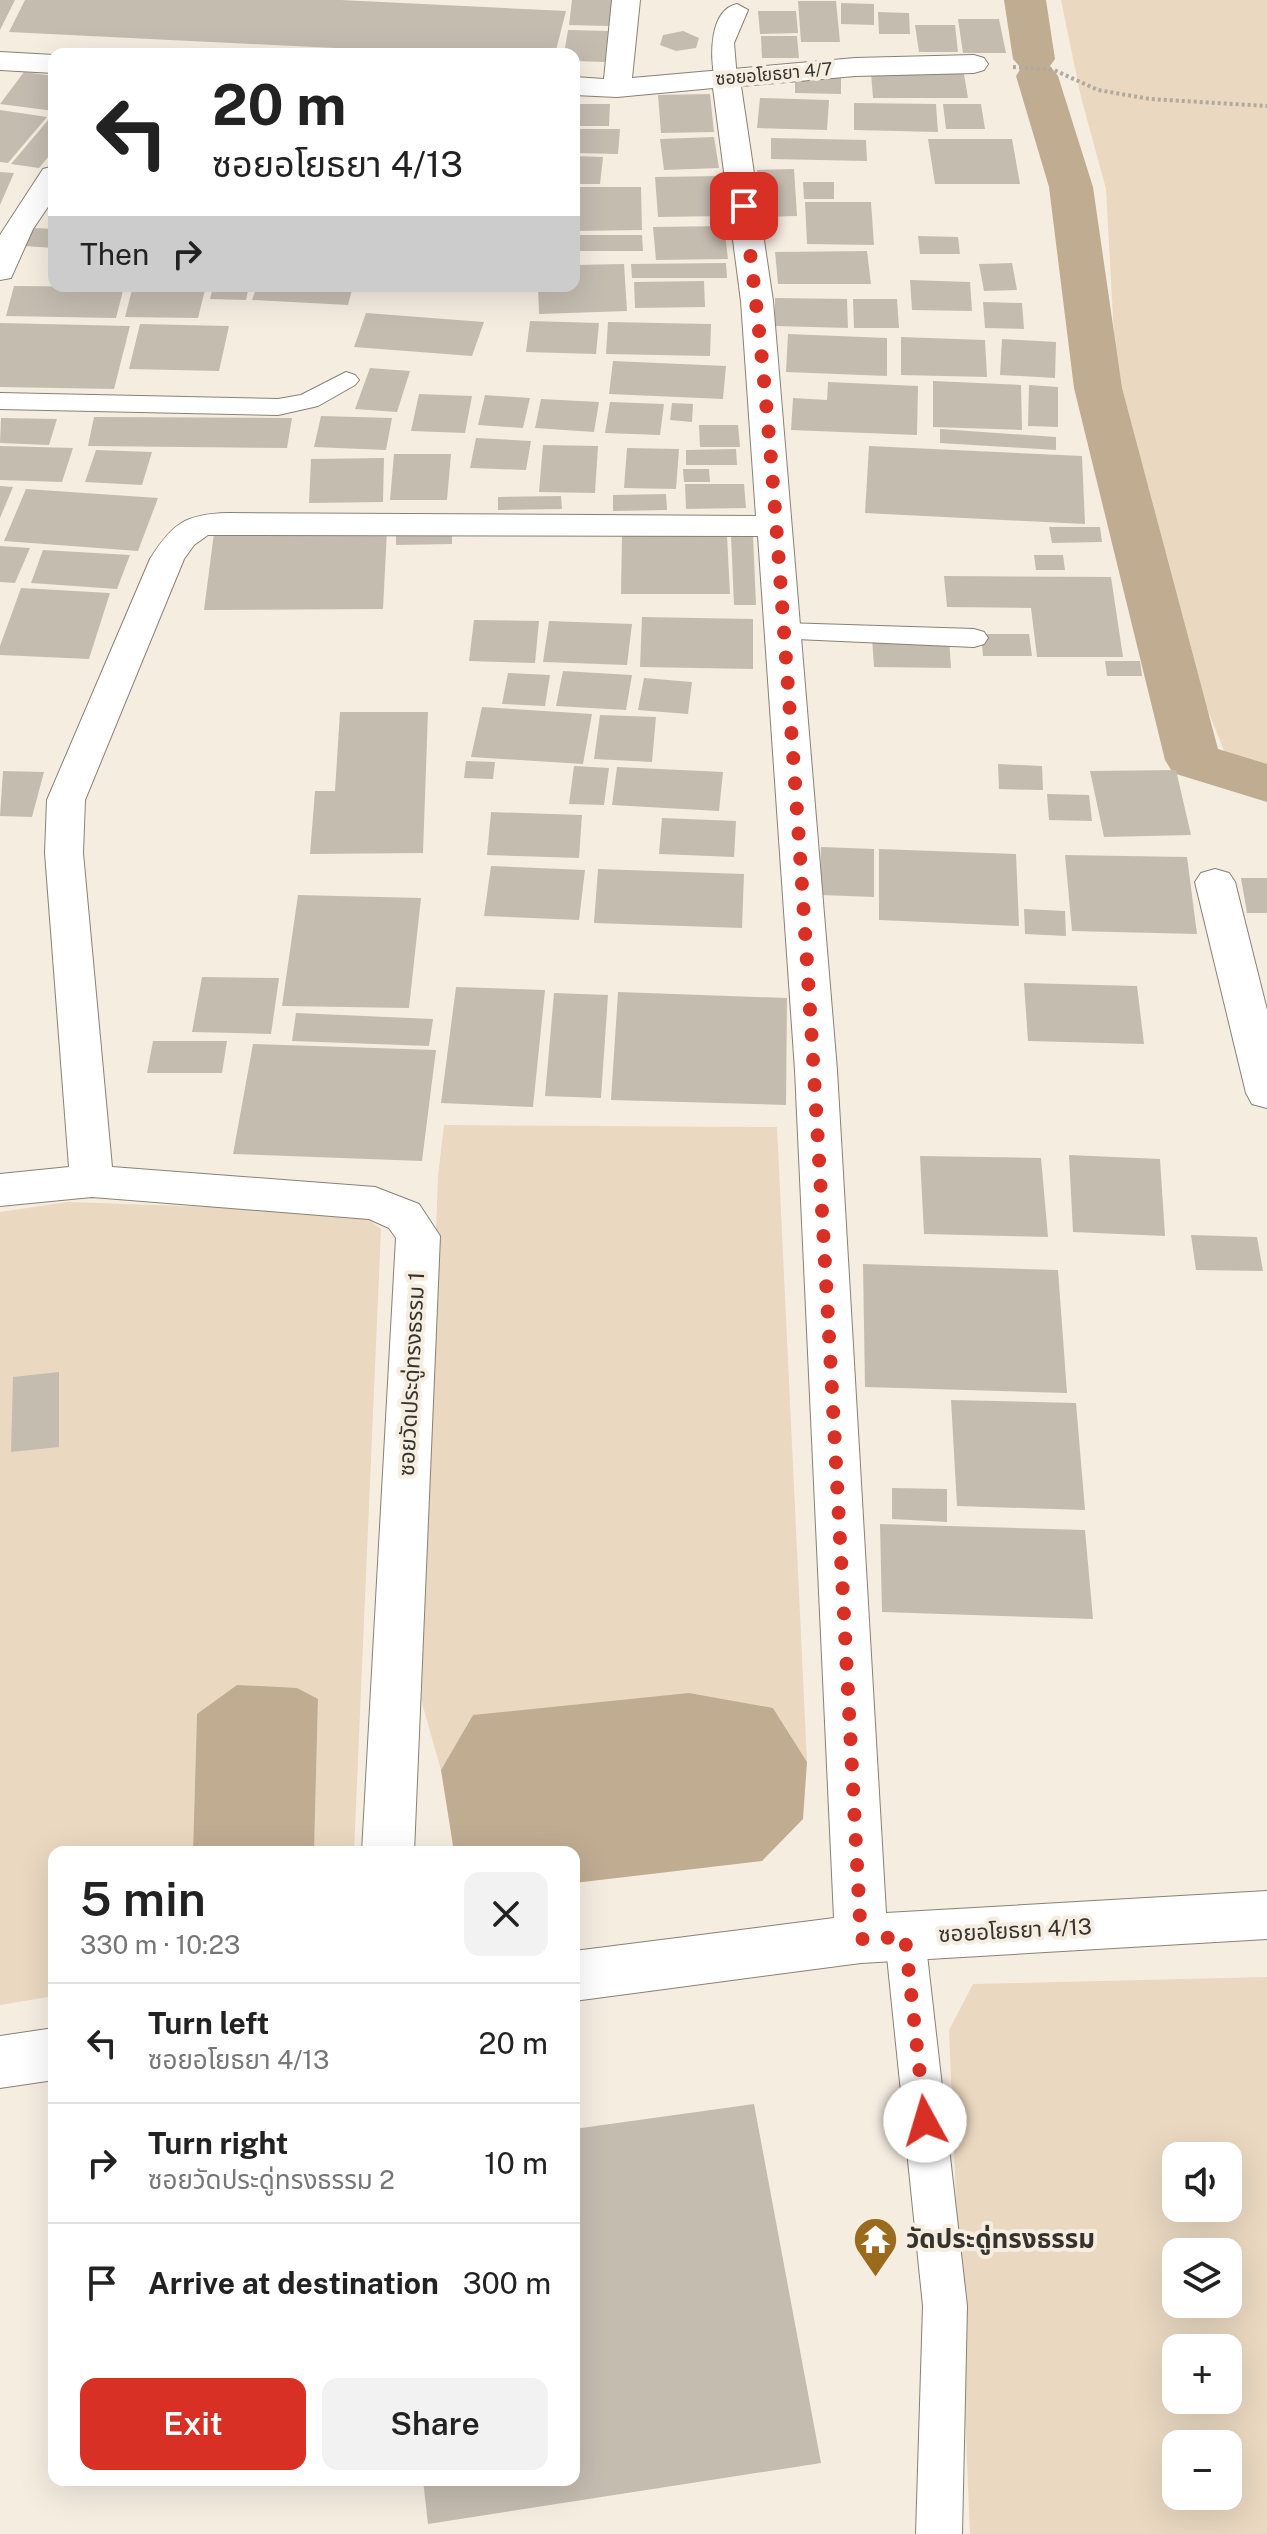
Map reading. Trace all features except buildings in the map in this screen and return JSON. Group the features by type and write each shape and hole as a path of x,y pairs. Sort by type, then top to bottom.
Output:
{"street":[{"path":"617,88 626,0"},
{"path":"0,61 48,64"},
{"name":"ซอยอโยธยา 4/7","path":"580,86 617,88 855,67 974,64"},
{"path":"726,79 757,301 883,1938"},
{"path":"0,271 18,229 48,184"},
{"path":"92,1181 64,853 66,800 167,559 181,534 198,524 242,523 776,526"},
{"path":"1215,882 1267,1093"},
{"name":"ซอยวัดประดู่ทรงธรรม 1","path":"0,1190 92,1181 375,1203 404,1216 418,1236 388,1846"},
{"name":"ซอยอโยธยา 4/13","path":"580,1975 883,1938 1267,1915"},
{"path":"0,2062 48,2055"}],"lane":[{"path":"726,79 721,61 722,35 737,10"},
{"path":"0,401 278,407 309,401 346,380"},
{"path":"784,632 974,638"},
{"path":"883,1938 945,2306 939,2534"}],"path":[{"path":"974,64 1054,70 1098,90 1150,99 1267,106"}],"shaded area":[{"path":"1061,0 1267,0 1267,765 1225,753 1170,615 1117,390 1106,189 1081,97"},
{"path":"444,1125 777,1127 807,1762 773,1708 473,1715 441,1770 420,1696 438,1176"},
{"path":"68,1202 359,1212 381,1229 354,1846 314,1846 318,1699 197,1714 193,1846 48,1846 48,1997 0,2005 0,1212"},
{"path":"237,1685 297,1688 318,1699 314,1846 193,1846 197,1714"},
{"path":"689,1693 773,1708 807,1762 803,1819 762,1861 580,1882 580,1846 453,1846 441,1770 473,1715"},
{"path":"1267,1977 1267,2534 970,2534 949,2030 973,1984"}],"waterway":[{"path":"1025,0 1034,59"},
{"path":"1037,76 1071,187 1098,388 1193,760 1267,783"}],"place":[{"name":"วัดประดู่ทรงธรรม","path":"875,2278"}],"route":[{"path":"744,206 757,301 776,526 816,1070 861,1939 905,1937 925,2121"}]}
